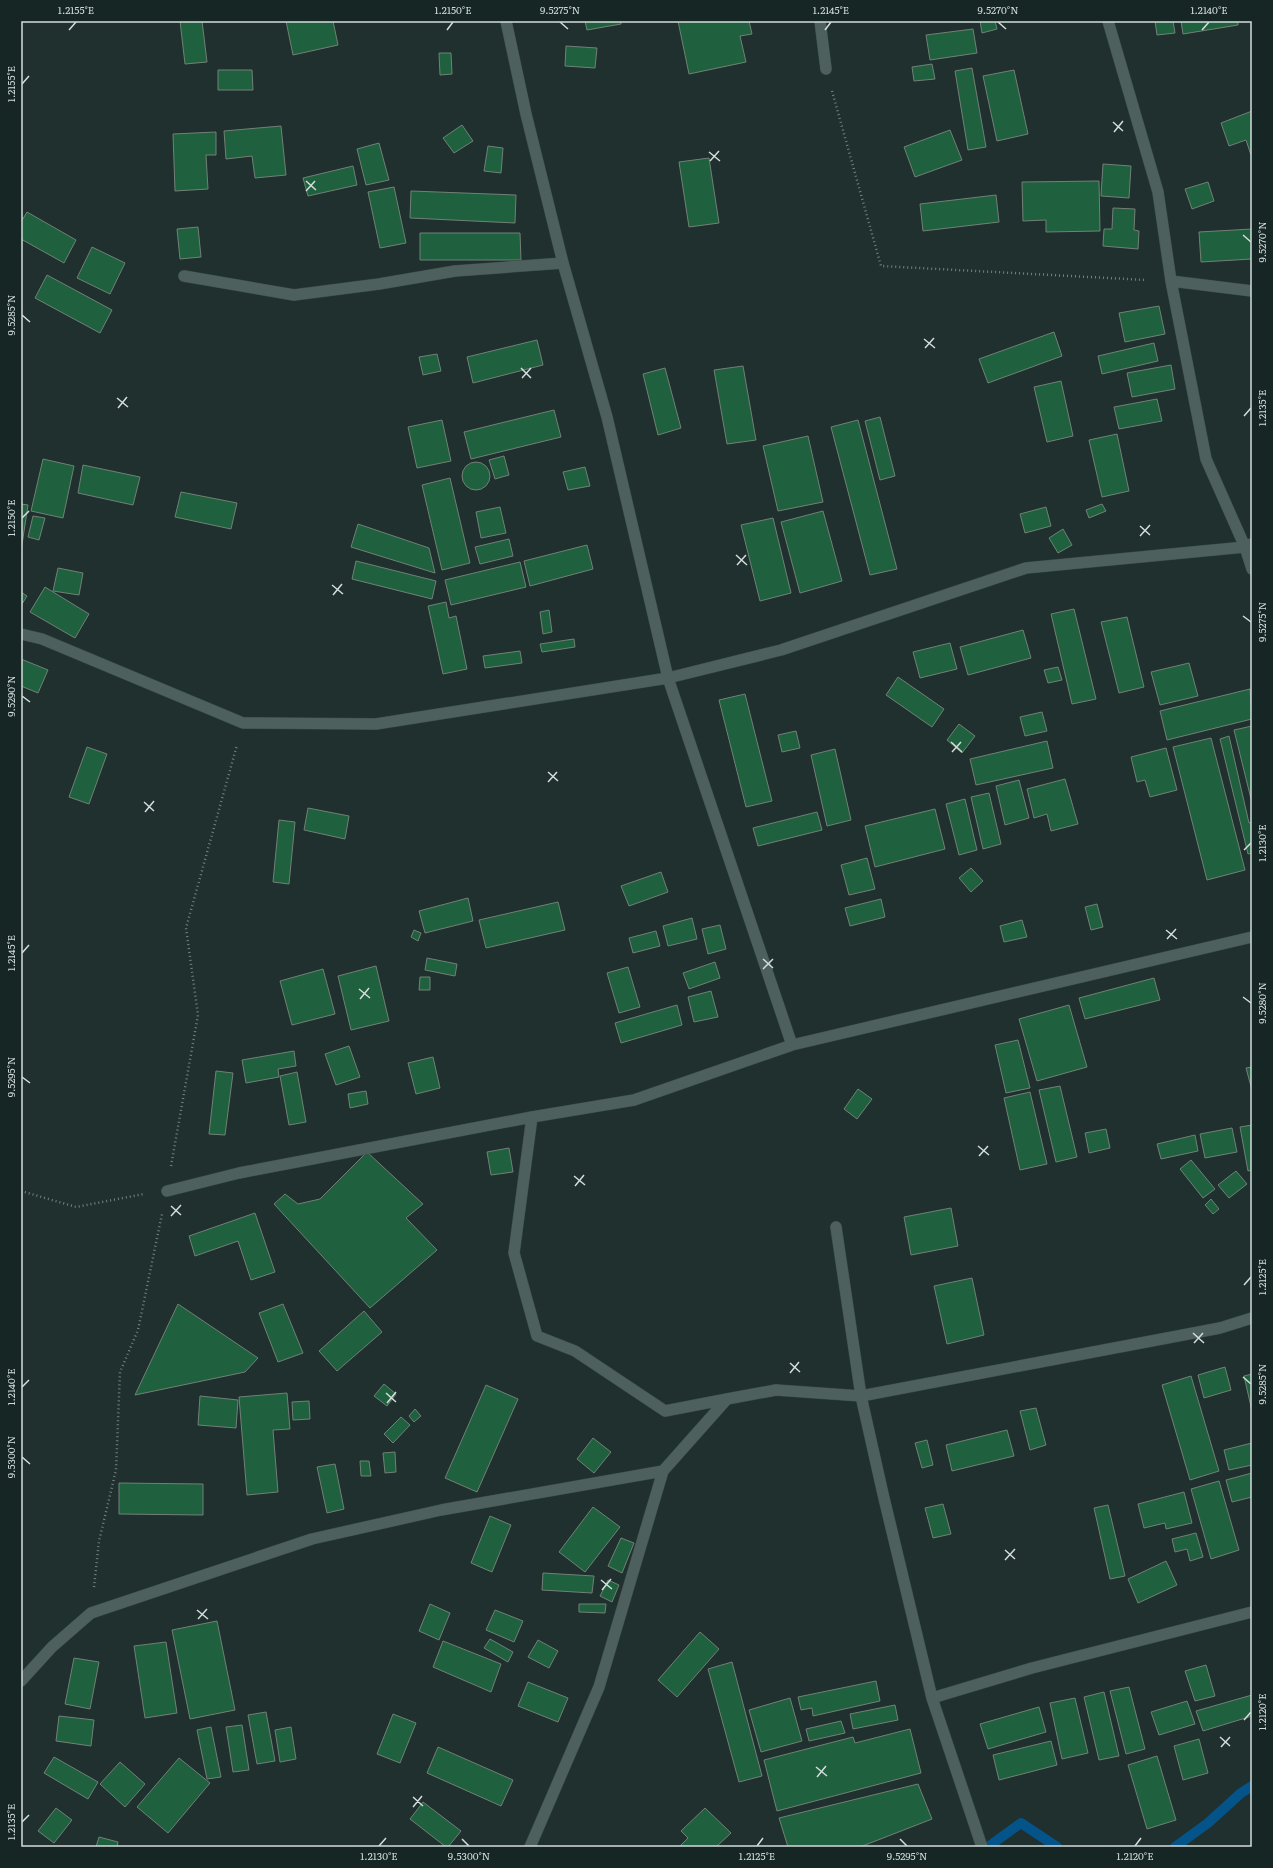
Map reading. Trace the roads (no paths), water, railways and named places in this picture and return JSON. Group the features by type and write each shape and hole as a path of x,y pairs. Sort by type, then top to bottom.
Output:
{"street":[{"path":"506,21 526,114 563,264 607,417 668,678 792,1045"},
{"path":"820,21 826,69"},
{"path":"1108,21 1158,192 1171,281 1206,459 1249,546 1252,569"},
{"path":"184,276 294,295 379,284 455,271 563,264"},
{"path":"1171,281 1252,291"},
{"path":"21,634 42,640 243,723 376,724 668,678 781,650 1026,568 1249,546"},
{"path":"166,1191 239,1173 532,1117 634,1100 792,1045 1252,937"},
{"path":"532,1117 514,1253 537,1336 575,1351 665,1411 776,1390 861,1396 1220,1328 1252,1318"},
{"path":"836,1227 861,1396 932,1698 982,1847"},
{"path":"530,1847 598,1687 662,1471 728,1399"},
{"path":"21,1681 52,1647 91,1613 305,1541 441,1510 662,1471"},
{"path":"932,1698 1032,1668 1252,1612"}],"waterway":[{"path":"1175,1847 1208,1823 1241,1793 1252,1786"},
{"path":"988,1847 1021,1823 1057,1847"}]}
